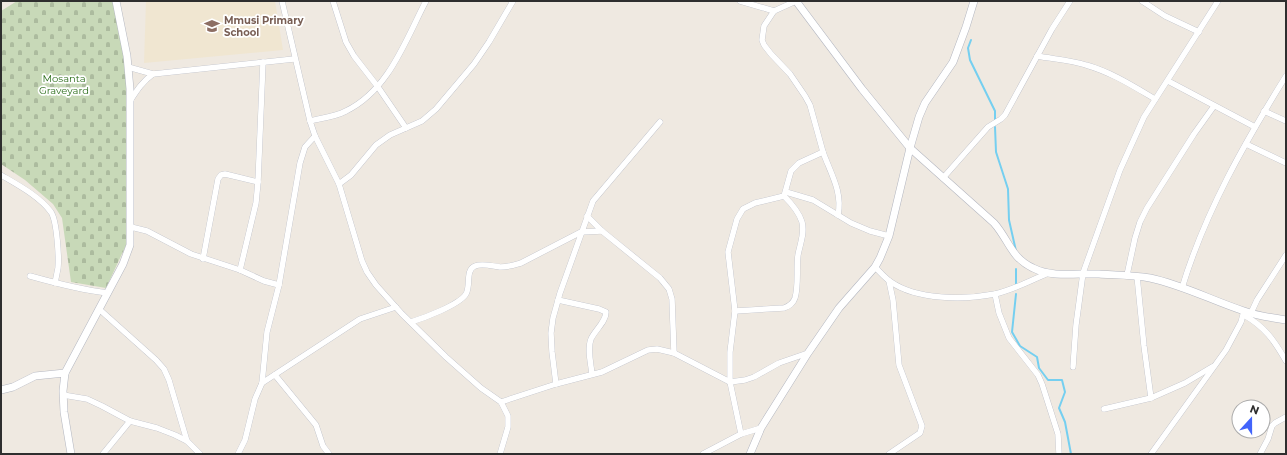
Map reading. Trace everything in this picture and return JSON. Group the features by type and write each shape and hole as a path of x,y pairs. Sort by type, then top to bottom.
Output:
{"street":[{"path":"71,454 64,412 63,395 65,373 123,264 130,245 130,102 128,67 126,49 116,1"},
{"path":"282,1 294,59 310,121 315,136 339,184 362,261 367,272 376,285 396,307 446,357 481,388 501,402 508,416 508,427 500,454"},
{"path":"333,1 346,42 354,56 378,86 406,128"},
{"path":"310,121 345,112 363,100 378,86 398,58 426,1"},
{"path":"339,184 350,175 376,145 390,135 422,121 436,109 474,64 513,1"},
{"path":"740,1 774,11"},
{"path":"838,215 838,188 823,152 810,105 790,74 764,45 762,33 764,26 774,11 796,1 862,89 910,148 994,224 1020,260 1046,274"},
{"path":"750,454 761,428 808,353 839,308 875,267 886,246 917,124 925,103 953,62 974,1"},
{"path":"943,178 988,126 1005,115 1037,56 1070,1"},
{"path":"1142,1 1165,16 1199,32"},
{"path":"1073,367 1076,325 1083,273 1120,170 1135,136 1155,99 1168,81 1218,1"},
{"path":"1037,56 1087,65 1125,81 1155,99"},
{"path":"128,67 153,74 294,59"},
{"path":"240,270 253,222 258,182 263,62"},
{"path":"130,102 142,84 153,74"},
{"path":"1182,288 1197,244 1220,192 1264,111 1286,76"},
{"path":"1168,81 1255,127"},
{"path":"1127,275 1135,238 1140,222 1147,208 1194,134 1214,106"},
{"path":"1264,111 1286,121"},
{"path":"556,384 551,333 558,300 593,200 660,122"},
{"path":"238,454 245,440 255,399 262,382 267,332 279,285 300,163 305,147 315,136"},
{"path":"1246,144 1286,163"},
{"path":"735,312 784,308 790,306 794,299 798,255 803,229 802,221 797,211 785,194 789,174 793,168 799,163 823,152"},
{"path":"203,259 218,179 224,174 258,182"},
{"path":"1,175 32,194 52,213 56,230 58,252 58,268 54,283"},
{"path":"741,434 730,382 730,352 735,312 728,252 737,219 743,209 785,194 813,200 851,224 889,236"},
{"path":"588,216 602,231 660,278 670,289 672,299 674,353"},
{"path":"131,227 147,231 203,259 240,270 264,281 279,285"},
{"path":"411,322 445,308 465,296 468,291 470,270 474,266 511,266 521,263 582,232 602,231"},
{"path":"1151,454 1214,366 1237,332 1246,313 1257,300 1286,255"},
{"path":"875,267 889,281 921,295 936,297 965,297 995,294 1046,274 1083,273 1137,276 1151,278 1182,288 1246,313 1286,320"},
{"path":"30,276 54,283 108,293"},
{"path":"1137,276 1151,398"},
{"path":"889,281 894,300 899,365 922,426 920,433 889,454"},
{"path":"995,294 999,313 1009,338 1038,375 1042,384 1060,442 1059,454"},
{"path":"558,300 599,309 606,312 606,316 592,337 590,344 592,374"},
{"path":"262,382 360,319 396,307"},
{"path":"99,309 164,369 169,380 187,441"},
{"path":"1246,313 1261,326 1278,347 1286,361"},
{"path":"501,402 608,369 648,350 657,349 674,353 730,382 754,377 779,363 808,353"},
{"path":"1104,409 1151,398 1185,383 1214,366"},
{"path":"1,390 13,387 35,376 65,373"},
{"path":"275,375 316,425 323,446 329,454"},
{"path":"63,395 88,399 130,421 157,428 187,441 200,454"},
{"path":"1260,454 1268,439 1272,426 1286,417"},
{"path":"103,454 130,421"},
{"path":"702,454 741,434 761,428"}],"shaded area":[{"name":"Mmusi Primary School","path":"146,1 275,1 283,50 144,63"}],"green space":[{"name":"Mosanta Graveyard","path":"17,1 117,1 127,85 128,241 106,288 71,282 62,218 53,204 25,180 1,164 1,11"}],"waterway":[{"path":"971,40 968,48 970,60 995,111 995,120"},
{"path":"995,127 996,152 1008,189 1009,220 1016,251"},
{"path":"1016,269 1016,284"},
{"path":"1016,294 1012,332 1020,346 1037,357 1039,368 1048,380 1062,380 1065,392 1059,408 1065,422 1071,454"}],"place":[{"name":"Mmusi Primary School","path":"212,26"}]}
